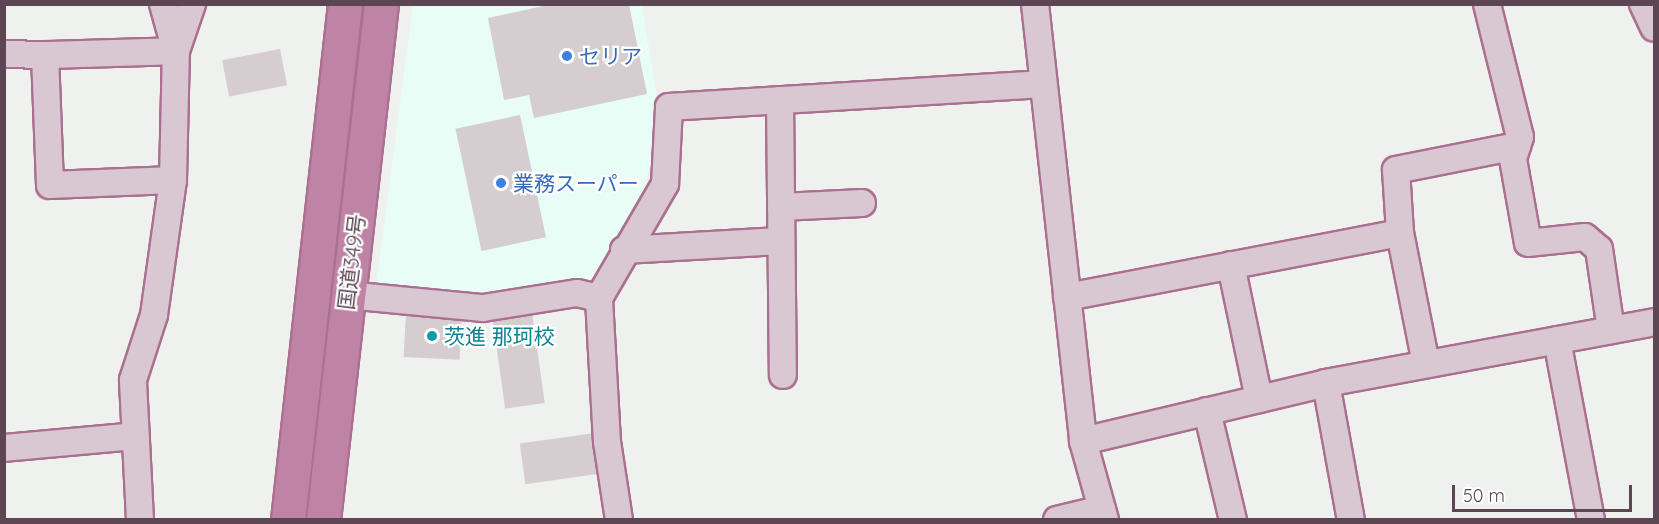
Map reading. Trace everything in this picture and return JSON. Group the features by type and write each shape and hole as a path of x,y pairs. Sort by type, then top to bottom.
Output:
{"highway":[{"name":"国道349号","path":"288,519 345,4"},
{"name":"国道349号","path":"323,519 381,4"}],"street":[{"path":"140,519 133,380 154,315 173,180 176,51 163,4"},
{"path":"176,51 192,4"},
{"path":"1035,4 1083,441 1103,514 1057,519"},
{"path":"1487,4 1520,137 1513,159 1528,243 1585,237 1599,249 1611,330"},
{"path":"1643,4 1654,28"},
{"path":"4,54 176,51"},
{"path":"45,55 50,185 173,180"},
{"path":"619,519 607,442 599,298 624,250 665,184 669,107 1043,84"},
{"path":"780,100 783,375"},
{"path":"1426,364 1400,232 1396,170 1517,146"},
{"path":"781,207 862,203"},
{"path":"1067,297 1400,232"},
{"path":"624,250 780,241"},
{"path":"1231,265 1259,399"},
{"path":"347,295 483,308 577,292 599,298"},
{"path":"1083,441 1326,383 1654,322"},
{"path":"1557,340 1591,519"},
{"path":"1326,383 1351,519"},
{"path":"1206,411 1233,519"},
{"path":"4,448 135,436"}],"shaded area":[{"path":"413,5 642,5 661,120 640,208 603,280 478,303 375,293"}],"building":[{"name":"セリア","path":"552,4 629,4 647,94 534,118 529,95 504,100 488,18"},
{"path":"280,49 287,85 229,97 222,60"},
{"name":"業務スーパー","path":"520,115 546,237 481,251 455,129"},
{"path":"531,305 545,403 505,409 491,311"},
{"name":"茨進 那珂校","path":"406,312 462,315 460,360 404,357"},
{"path":"595,433 601,474 525,484 520,444"}],"place":[{"name":"セリア","path":"567,56"},
{"name":"業務スーパー","path":"501,183"},
{"name":"茨進 那珂校","path":"432,336"}]}
